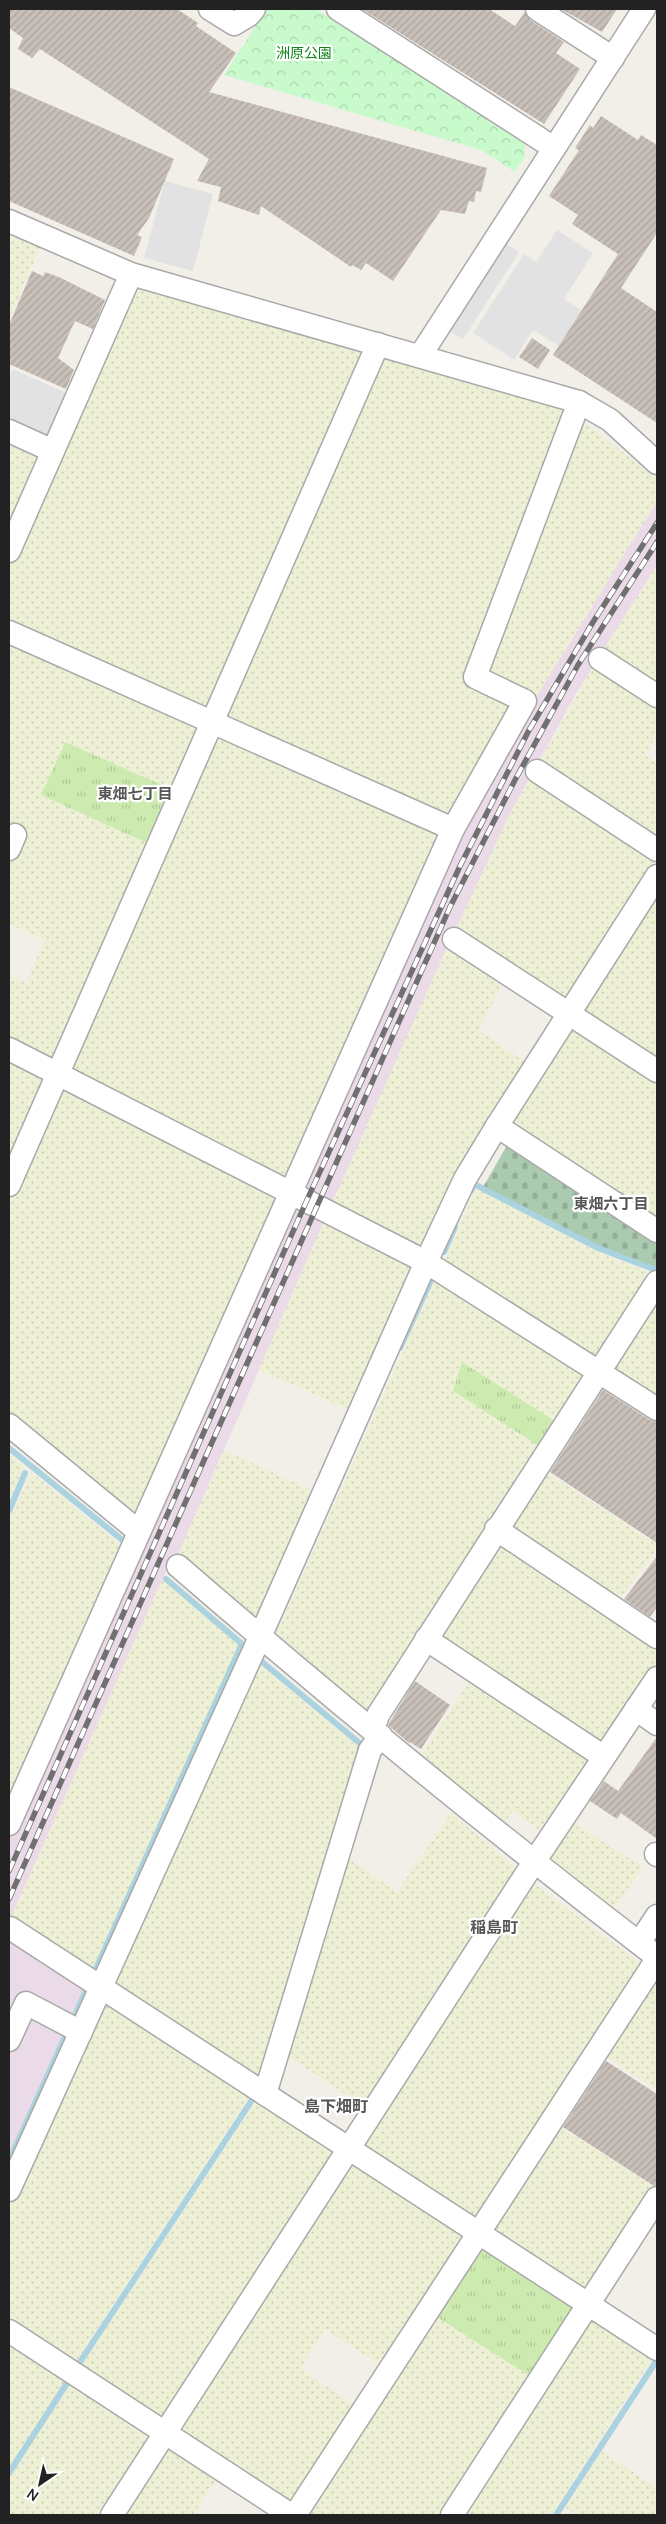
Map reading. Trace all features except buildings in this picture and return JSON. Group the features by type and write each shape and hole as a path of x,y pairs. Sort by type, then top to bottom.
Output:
{"street":[{"path":"210,9 234,24 249,15 254,9"},
{"path":"338,9 554,148"},
{"path":"537,9 612,58"},
{"path":"420,356 644,9"},
{"path":"9,221 131,274 579,402 610,420 657,463"},
{"path":"9,551 131,274"},
{"path":"9,1185 378,344"},
{"path":"9,1824 138,1531 453,829 525,701 475,677 579,402"},
{"path":"9,431 53,450"},
{"path":"9,632 453,829"},
{"path":"600,659 657,696"},
{"path":"537,771 657,850"},
{"path":"9,2190 260,1637 426,1262 466,1179 497,1126 657,876"},
{"path":"454,939 657,1071"},
{"path":"9,1048 426,1262 657,1409"},
{"path":"497,1126 657,1231"},
{"path":"265,2094 370,1750 377,1733 378,1715 496,1529 657,1282"},
{"path":"9,1425 138,1531"},
{"path":"496,1529 657,1637"},
{"path":"178,1566 260,1637 534,1862 657,1958 296,2515"},
{"path":"426,1639 604,1757"},
{"path":"112,2515 534,1862 657,1678"},
{"path":"636,1709 657,1724"},
{"path":"639,1943 657,1916"},
{"path":"10,1928 657,2349"},
{"path":"9,2040 26,2003 81,2032"},
{"path":"452,2515 657,2198"},
{"path":"9,2330 291,2515"}],"shaded area":[{"path":"165,181 213,194 193,271 144,258"},
{"path":"557,230 593,253 564,299 582,311 559,346 533,330 514,360 473,333 524,254 536,262"},
{"path":"506,244 519,252 463,339 450,331"},
{"path":"13,369 70,395 53,434 44,438 9,423 9,378"},
{"path":"657,501 657,566 577,692 509,816 332,1203 300,1186 484,788 536,697"},
{"path":"290,1205 326,1217 177,1557 166,1571 9,1922 9,1841"},
{"path":"9,1940 84,1990 9,2154"}],"green space":[{"name":"洲原公園","path":"267,9 316,9 525,144 525,156 515,172 481,150 224,75"},
{"path":"16,232 42,243 9,320 9,248"},
{"path":"135,285 359,348 363,356 209,707 199,710 9,626 9,564 129,288"},
{"path":"391,358 565,409 466,679 508,699 512,710 453,816 443,819 231,724 227,713 382,362"},
{"path":"587,424 657,479 657,501 536,697 488,677 485,668 578,427"},
{"path":"9,435 42,456 9,532"},
{"path":"657,566 657,692 600,655"},
{"path":"9,636 200,729 173,790 65,742 41,795 149,844 56,1053 45,1059 9,1040 9,975 26,983 45,940 9,924 9,865 22,835 9,835"},
{"path":"594,665 657,705 657,735 645,755 657,763 657,841 538,764"},
{"path":"227,733 438,827 442,837 288,1174 280,1178 75,1075 72,1064 216,738"},
{"path":"65,742 173,790 149,844 41,795"},
{"path":"531,776 652,853 653,862 566,997 556,999 455,931 509,816"},
{"path":"657,892 657,1062 586,1015 585,1004"},
{"path":"449,943 505,979 478,1030 524,1061 474,1142 429,1238 417,1245 332,1203"},
{"path":"576,1030 657,1083 657,1225 513,1129 509,1120 567,1032"},
{"path":"9,1058 40,1074 43,1083 9,1161"},
{"path":"67,1089 272,1192 277,1205 141,1511 125,1515 9,1418 9,1208 60,1092"},
{"path":"509,1142 657,1238 657,1269 599,1247 483,1187"},
{"path":"476,1188 597,1252 656,1275 603,1355 592,1356 445,1261"},
{"path":"326,1217 408,1260 412,1269 350,1410 259,1370"},
{"path":"437,1276 584,1372 586,1380 558,1423 462,1362 453,1391 542,1448 370,1713 363,1713 273,1641"},
{"path":"657,1294 657,1399 614,1371 613,1362"},
{"path":"462,1362 558,1423 542,1448 453,1391"},
{"path":"224,1450 314,1491 258,1620 177,1557"},
{"path":"9,1454 24,1466 9,1501"},
{"path":"543,1470 657,1545 657,1549 617,1602 510,1532 509,1521"},
{"path":"31,1472 123,1547 9,1803 9,1521"},
{"path":"503,1542 657,1644 657,1665 606,1742 596,1743 441,1641 439,1630 494,1545"},
{"path":"162,1580 239,1645 92,1974 10,1919"},
{"path":"256,1662 361,1749 257,2082 112,1988"},
{"path":"472,1677 590,1754 591,1762 545,1831 541,1831 513,1811 502,1826 420,1758"},
{"path":"451,1813 521,1872 368,2109 286,2055 346,1857 397,1892"},
{"path":"569,1820 643,1867 610,1914 544,1856"},
{"path":"532,1882 643,1965 478,2220 364,2152 362,2141"},
{"path":"657,1976 657,2090 602,2054"},
{"path":"101,2004 112,2004 251,2094 74,2365 9,2321 9,2210"},
{"path":"257,2099 335,2149 337,2159 167,2421 80,2368"},
{"path":"556,2124 656,2188 590,2290 579,2293 493,2236 492,2224"},
{"path":"356,2163 463,2232 465,2240 384,2367 325,2329 300,2369 358,2407 298,2501 287,2503 178,2432 348,2165"},
{"path":"485,2244 572,2302 575,2313 533,2378 432,2314"},
{"path":"432,2314 533,2378 444,2515 308,2515"},
{"path":"594,2318 653,2357 551,2515 458,2515 585,2319"},
{"path":"9,2344 65,2381 9,2468"},
{"path":"70,2385 153,2441 105,2515 9,2515 9,2479"},
{"path":"161,2449 170,2449 216,2480 193,2515 118,2515"},
{"path":"602,2451 657,2488 657,2515 577,2515 566,2508"}],"waterway":[{"path":"471,1191 474,1184 598,1248 656,1270"},
{"path":"444,1252 455,1227"},
{"path":"400,1348 433,1276"},
{"path":"9,1448 126,1543"},
{"path":"9,1511 25,1473"},
{"path":"94,1973 242,1644 166,1579"},
{"path":"261,1661 363,1746"},
{"path":"76,2013 88,1986"},
{"path":"9,2161 64,2039"},
{"path":"78,2365 254,2097"},
{"path":"556,2515 657,2360"},
{"path":"9,2473 69,2380"}],"railway":[{"path":"9,1871 307,1200 460,866 528,732 593,622 657,523"},
{"path":"9,1899 450,907 515,780 578,665 657,542"}],"district":[{"name":"東畑七丁目","path":"135,794"},
{"name":"東畑六丁目","path":"611,1204"},
{"name":"稲島町","path":"494,1927"},
{"name":"島下畑町","path":"336,2106"}]}
